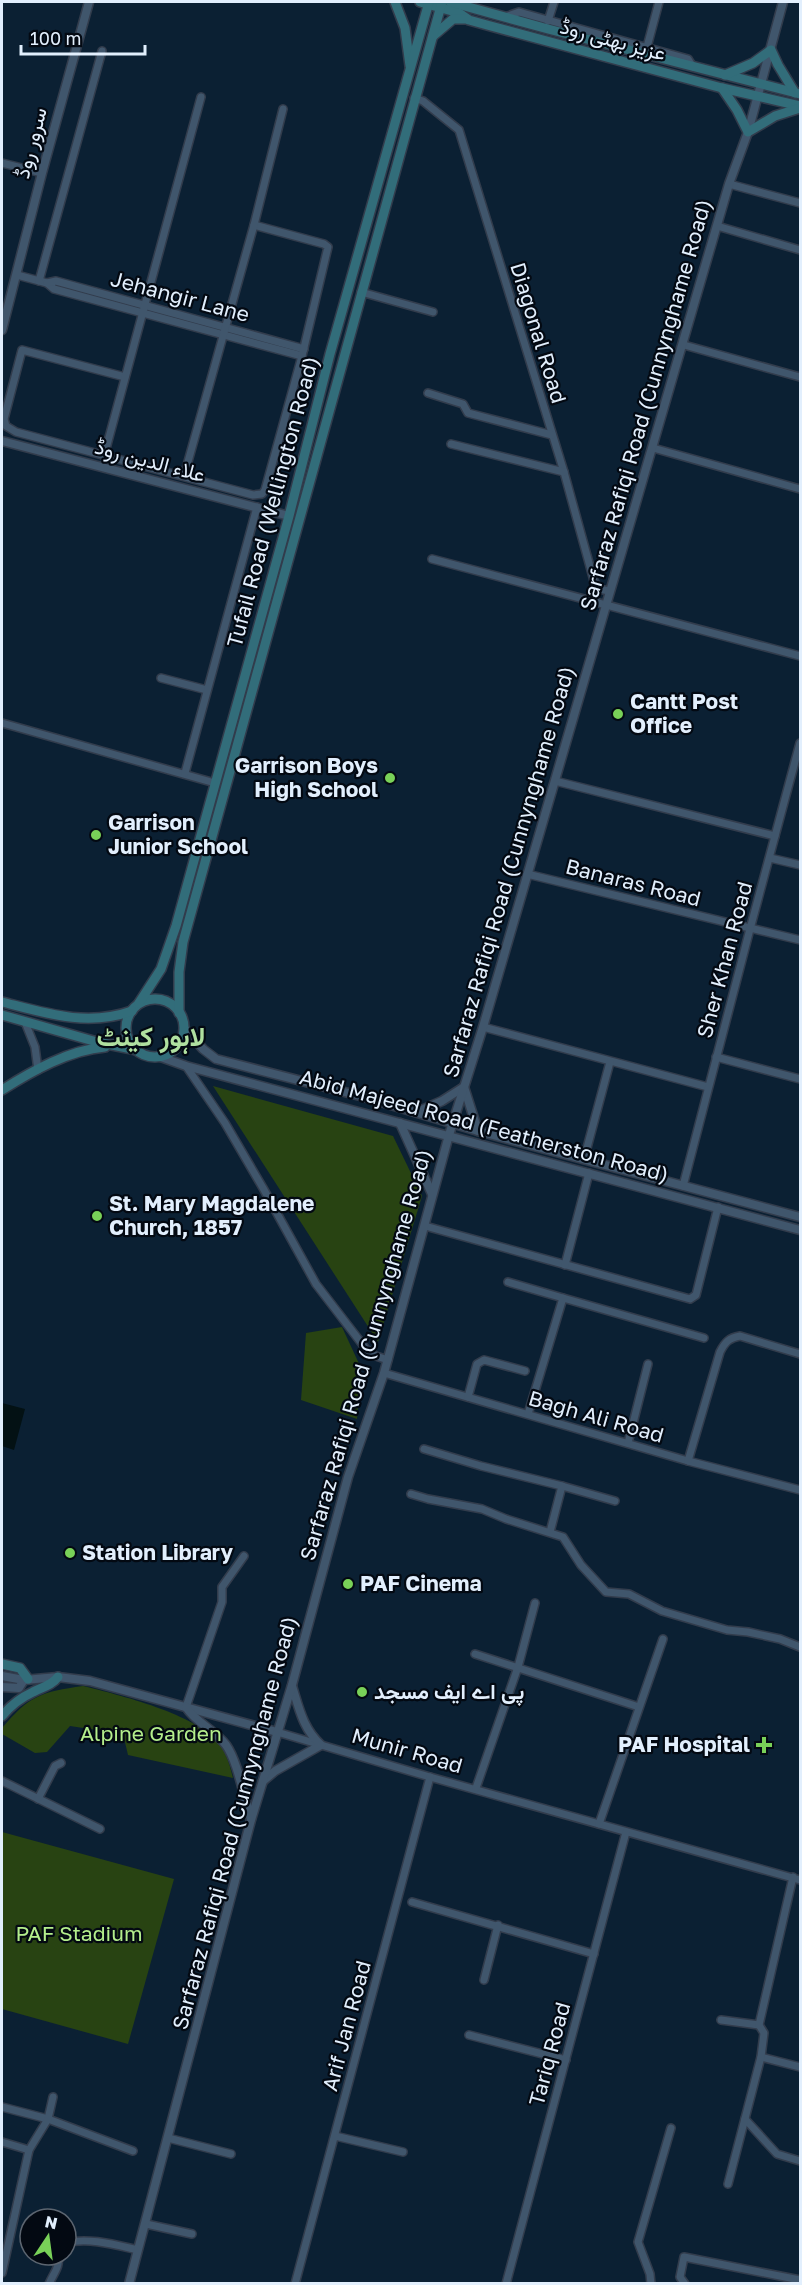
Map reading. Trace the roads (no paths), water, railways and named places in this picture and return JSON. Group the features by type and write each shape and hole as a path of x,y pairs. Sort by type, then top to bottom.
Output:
{"main road":[{"path":"395,2 405,28 411,71"},
{"name":"Tufail Road (Wellington Road)","path":"135,1007 158,975 168,949 289,516 330,354 411,71 426,2"},
{"name":"عزیز بھٹی روڈ","path":"426,2 441,4 469,20 801,107"},
{"name":"عزیز بھٹی روڈ","path":"450,2 466,4 505,17 798,94"},
{"name":"Tufail Road (Wellington Road)","path":"179,1013 179,972 183,942 441,4"},
{"path":"431,38 453,20 469,20"},
{"path":"725,75 753,63 771,50 778,65 798,94"},
{"path":"722,88 748,132 769,119 801,107"},
{"path":"2,1002 68,1018 83,1019 110,1017 157,999 166,1001 179,1013 184,1028 182,1038 176,1047 168,1053 151,1056 137,1050 2,1016"},
{"path":"135,1007 127,1020 126,1032 130,1042 137,1050"},
{"path":"2,1090 38,1070 84,1050 114,1046"},
{"path":"2,1664 20,1668 26,1680"},
{"path":"2,1716 15,1702 52,1684 58,1677"}],"street":[{"name":"سرور روڈ","path":"2,330 89,2"},
{"path":"548,21 554,2"},
{"path":"647,47 659,2"},
{"path":"761,84 783,2"},
{"path":"505,17 519,12 688,59 693,67"},
{"path":"39,281 102,51"},
{"name":"Sarfaraz Rafiqi Road (Cunnynghame Road)","path":"129,2283 251,1820 292,1685 348,1477 388,1360 449,1135 684,345 729,184 748,132 761,84"},
{"path":"104,456 201,97"},
{"name":"Diagonal Road","path":"414,98 423,101 459,130 564,472 594,581 599,589 609,591"},
{"path":"184,476 254,225 283,109"},
{"path":"2,163 42,173"},
{"path":"729,184 801,203"},
{"path":"125,377 22,350 4,419 11,430 253,495 262,494 303,352 328,247 254,225"},
{"path":"717,226 801,250"},
{"name":"Jehangir Lane","path":"17,275 47,283 54,289 144,308 303,352"},
{"path":"361,292 433,312"},
{"path":"684,345 801,377"},
{"path":"428,393 463,404 468,413 552,435"},
{"name":"علاء الدین روڈ","path":"2,441 289,516"},
{"path":"451,444 564,472"},
{"path":"653,448 801,489"},
{"path":"185,773 257,507"},
{"path":"432,559 607,603 801,656"},
{"path":"161,678 207,690"},
{"path":"2,723 215,783"},
{"name":"Sher Khan Road","path":"683,1186 801,743"},
{"path":"555,781 775,836"},
{"path":"770,858 801,865"},
{"name":"Banaras Road","path":"527,874 801,940"},
{"path":"25,1022 35,1047 38,1070"},
{"path":"483,1027 708,1088"},
{"name":"Abid Majeed Road (Featherston Road)","path":"184,1028 202,1049 216,1059 801,1217"},
{"name":"Abid Majeed Road (Featherston Road)","path":"158,1056 186,1066 801,1230"},
{"path":"716,1057 801,1078"},
{"path":"584,1159 610,1062"},
{"path":"186,1066 225,1123 316,1284 366,1349 388,1360"},
{"path":"417,1112 442,1101 464,1087 477,1131"},
{"path":"400,1123 432,1194"},
{"path":"565,1265 589,1173"},
{"path":"659,1191 662,1181"},
{"path":"425,1226 690,1299 696,1295 718,1207"},
{"path":"508,1282 704,1338"},
{"path":"528,1414 563,1298"},
{"path":"688,1461 720,1352 725,1342 731,1337 740,1336 801,1354"},
{"path":"468,1397 477,1364 480,1361 484,1360 525,1371"},
{"path":"628,1443 648,1364"},
{"name":"Bagh Ali Road","path":"384,1373 688,1461 800,1489"},
{"path":"424,1449 615,1501"},
{"path":"550,1532 562,1486"},
{"path":"411,1494 470,1505 563,1537 581,1565 606,1592 629,1594 662,1611 727,1630 780,1639 801,1647"},
{"path":"244,1556 222,1587 222,1602 186,1707 194,1718 209,1728 227,1746 238,1774 251,1820"},
{"path":"476,1788 518,1666 535,1603"},
{"path":"599,1824 663,1639"},
{"path":"475,1654 518,1666 639,1707"},
{"name":"Munir Road","path":"2,1676 26,1680 58,1677 90,1681 797,1879"},
{"path":"2,1687 20,1688 26,1680"},
{"path":"263,1780 274,1771 321,1745 313,1738 303,1722 292,1685"},
{"path":"38,1799 55,1766 61,1763"},
{"name":"Arif Jan Road","path":"295,2283 430,1777"},
{"path":"2,1781 100,1829"},
{"name":"Tariq Road","path":"506,2283 626,1832"},
{"path":"729,2184 760,2057 764,2033 759,2025 797,1879"},
{"path":"412,1902 594,1954"},
{"path":"484,1980 498,1925"},
{"path":"721,2020 759,2025"},
{"path":"469,2035 566,2060"},
{"path":"760,2057 801,2067"},
{"path":"2,2273 29,2150 48,2119 53,2097"},
{"path":"2,2107 48,2119 133,2151"},
{"path":"745,2119 777,2154 801,2160"},
{"path":"651,2283 638,2242 671,2128"},
{"path":"335,2136 403,2152"},
{"path":"168,2138 231,2154"},
{"path":"2,2142 29,2150"},
{"path":"146,2224 192,2234"},
{"path":"78,2243 94,2242 138,2250"},
{"path":"685,2283 680,2277 684,2257 801,2280"},
{"path":"49,2283 58,2267"}],"place":[{"name":"Cantt Post Office","path":"618,714"},
{"name":"Garrison Boys High School","path":"390,778"},
{"name":"Garrison Junior School","path":"96,835"},
{"name":"St. Mary Magdalene Church, 1857","path":"97,1216"},
{"name":"Station Library","path":"70,1553"},
{"name":"PAF Cinema","path":"348,1584"},
{"name":"پی اے ایف مسجد","path":"362,1692"},
{"name":"PAF Hospital","path":"764,1745"}],"district":[{"name":"لاہور کینٹ","path":"151,1037"}],"park label":[{"name":"Alpine Garden","path":"151,1734"},
{"name":"PAF Stadium","path":"79,1934"}]}
